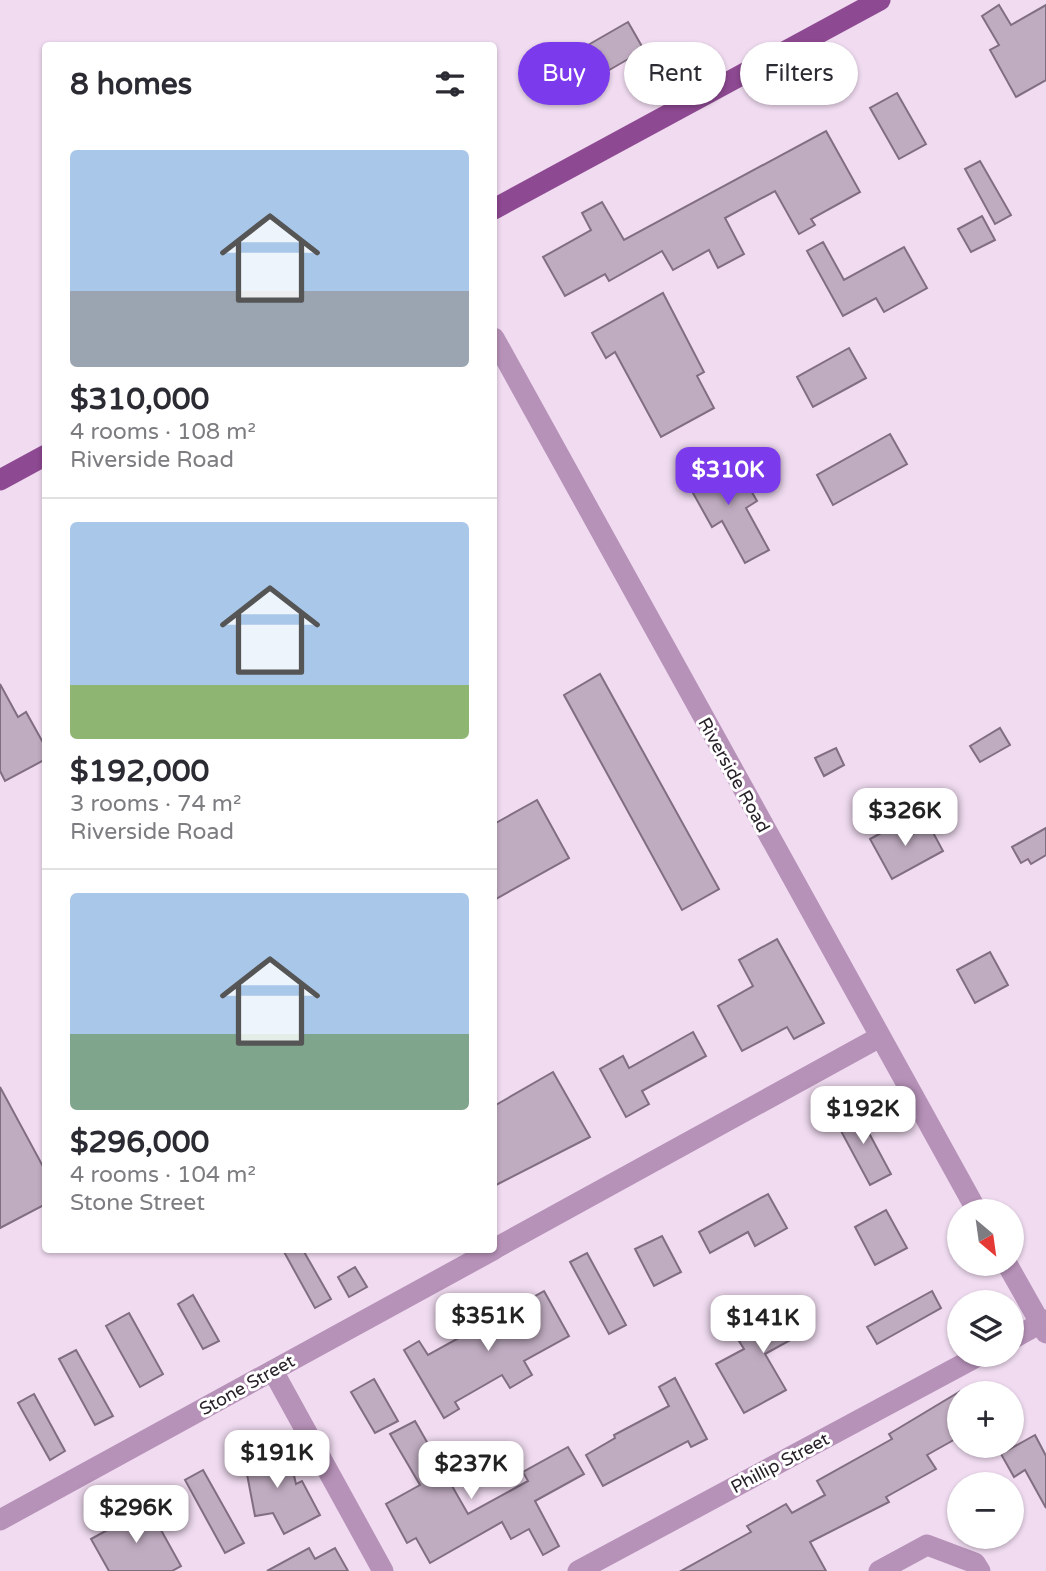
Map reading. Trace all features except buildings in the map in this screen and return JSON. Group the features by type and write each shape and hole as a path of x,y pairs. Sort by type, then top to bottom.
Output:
{"main road":[{"path":"497,207 880,0"},
{"path":"0,480 42,457"}],"street":[{"name":"Riverside Road","path":"497,343 878,1038 970,1199"},
{"name":"Stone Street","path":"497,1247 878,1038"},
{"name":"Stone Street","path":"0,1520 486,1253"},
{"path":"1014,1276 1044,1325 1024,1334"},
{"name":"Phillip Street","path":"578,1571 958,1367"},
{"path":"273,1371 383,1571"},
{"path":"879,1571 927,1545 975,1563 979,1571"}]}
